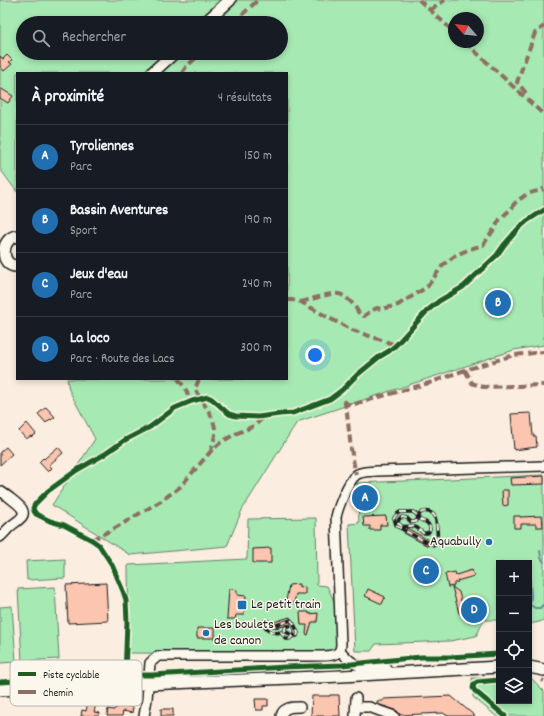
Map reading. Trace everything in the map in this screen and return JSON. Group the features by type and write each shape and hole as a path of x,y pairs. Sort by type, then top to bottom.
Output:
{"main road":[{"path":"213,16 230,0"},
{"path":"153,72 166,60"},
{"path":"14,266 1,260 0,248 1,242 16,236"},
{"path":"0,271 14,266"},
{"path":"532,665 544,662"},
{"path":"142,684 342,676 496,667"},
{"path":"532,667 544,670"},
{"path":"0,690 10,690"}],"street":[{"path":"144,716 150,663 158,656 326,656 335,655 340,651 341,644 336,517 344,494 352,479 356,475 364,472 377,471 544,466"},
{"path":"0,491 22,508 23,512 20,519 10,526 0,537"},
{"path":"340,651 351,662 363,667 372,669 392,668 411,672"},
{"path":"280,716 285,709 300,706"},
{"path":"356,707 369,707 394,716"}],"green space":[{"path":"0,0 544,0 544,345 514,350 297,422 242,510 227,546 130,555 52,505 95,439 69,390 67,380 288,380 288,72 16,72 16,191 0,169"},
{"path":"544,475 544,620 532,623 532,560 496,560 496,620 484,620 476,636 450,641 376,644 371,651 355,651 349,524 359,523 357,483"},
{"path":"316,518 317,585 327,586 334,601 337,603 338,646 333,652 284,654 129,653 128,565 247,559 248,519"},
{"path":"65,559 65,578 27,580 26,561"},
{"path":"55,587 59,659 22,660 18,589"},
{"path":"12,606 16,660 10,660 10,662 0,663 0,607"},
{"path":"472,678 496,678 496,704 532,704 532,679 544,691 544,716 496,716 473,697"}],"building":[{"path":"7,55 12,60 9,62 12,64 4,71 0,66 0,56 3,59"},
{"path":"0,88 13,96 8,103 0,98"},
{"path":"46,407 55,417 46,423 38,414"},
{"path":"531,413 533,436 536,436 537,447 514,450 511,414"},
{"path":"27,423 36,434 26,439 19,431"},
{"path":"6,447 12,454 0,465 0,452"},
{"path":"58,447 63,453 49,465 52,468 48,472 39,462"},
{"path":"544,476 544,484 511,485 510,478"},
{"path":"502,490 508,490 508,505 503,506"},
{"path":"386,516 387,525 380,525 380,530 370,530 370,526 364,526 363,517"},
{"path":"514,516 542,516 543,527 536,527 536,524 521,524 521,528 514,528"},
{"path":"407,528 430,541 428,546 404,533"},
{"path":"271,548 271,563 253,563 253,549"},
{"path":"472,570 474,576 457,581 458,582 454,583 454,586 448,587 445,574 455,572 456,575"},
{"path":"106,583 108,621 68,623 66,585"},
{"path":"299,584 299,588 305,587 305,594 296,594 294,603 286,601 289,585"},
{"path":"452,587 459,592 464,612 459,613"},
{"path":"229,589 237,590 237,595 246,596 244,615 236,615 235,619 227,619"},
{"path":"368,589 385,597 382,604 365,596"},
{"path":"300,612 309,612 309,614 318,613 317,622 312,622 308,635 306,634 307,625 301,625"},
{"path":"290,617 291,624 276,628 274,622"},
{"name":"Les boulets de canon","path":"197,628 215,628 215,638 197,638"},
{"path":"339,695 340,716 311,716 312,696"},
{"path":"451,696 475,716 448,716 443,713 400,715 396,710 377,704 377,701 383,701 383,699"},
{"path":"255,699 268,699 268,706 263,706 263,710 256,710"},
{"path":"87,706 96,706 94,712 100,713 99,716 81,716 82,710 86,711"},
{"path":"118,706 133,707 132,713 123,711 122,716 107,716 108,709 114,710"},
{"path":"161,709 173,709 173,716 161,716"}],"waterway":[{"path":"540,550 541,558 544,562"},
{"path":"544,590 544,598"},
{"path":"531,596 530,605 535,608 540,608 544,604"}],"railway":[{"path":"400,512 413,512 418,518 415,522 411,522 407,518 402,517 399,519 398,523 400,525 405,527 416,527 423,533 428,533 430,527 427,523 420,520 420,513 427,512 434,515 437,529 437,543 433,545 428,543 396,525 394,518 400,512"},
{"path":"291,620 298,633 297,636 294,636 290,626 287,626 285,631 292,637 289,639 286,639 281,632 278,633 268,630 264,623 265,621 268,621 274,626 291,620"}],"marked path":[{"path":"241,16 258,0"},
{"path":"419,0 448,27"},
{"path":"430,10 445,0"},
{"path":"526,93 517,82 535,33 544,26"},
{"path":"471,48 544,115"},
{"path":"183,72 194,60"},
{"path":"301,302 326,295 339,294 349,300 359,313 364,316 377,308 382,309 398,305 427,287 443,265 456,255 483,245 500,219 520,199 527,194 544,189"},
{"path":"288,300 301,302 352,330 396,345"},
{"path":"344,401 351,405 429,383 514,355 544,352"},
{"path":"465,370 472,383 483,387 544,385"},
{"path":"179,380 187,392 189,402"},
{"path":"199,380 195,389 214,422 215,435 211,451"},
{"path":"344,400 356,475"},
{"path":"92,540 161,501 180,487 211,451 220,443 235,434 254,426 264,417"}],"cycle path":[{"path":"126,660 126,600 112,565 99,545 64,525 50,521 36,514 33,508 35,504 48,491 77,470 105,454 125,440 150,427 175,408 192,401 208,397 229,414 236,416 258,417 293,413 330,399 342,390 357,375 396,345 427,311 439,301 463,287 497,255 518,229 544,210"},
{"path":"142,675 342,665 421,657 496,654"},
{"path":"496,680 477,682 474,684 473,688 505,716"},
{"path":"0,682 10,681"}],"place":[{"name":"Bassin Aventures","path":"498,303"},
{"name":"Tyroliennes","path":"365,498"},
{"name":"Aquabully","path":"489,542"},
{"name":"Jeux d'eau","path":"426,571"},
{"name":"Le petit train","path":"242,605"},
{"name":"La loco","path":"474,610"},
{"name":"Les boulets de canon","path":"206,633"}]}
